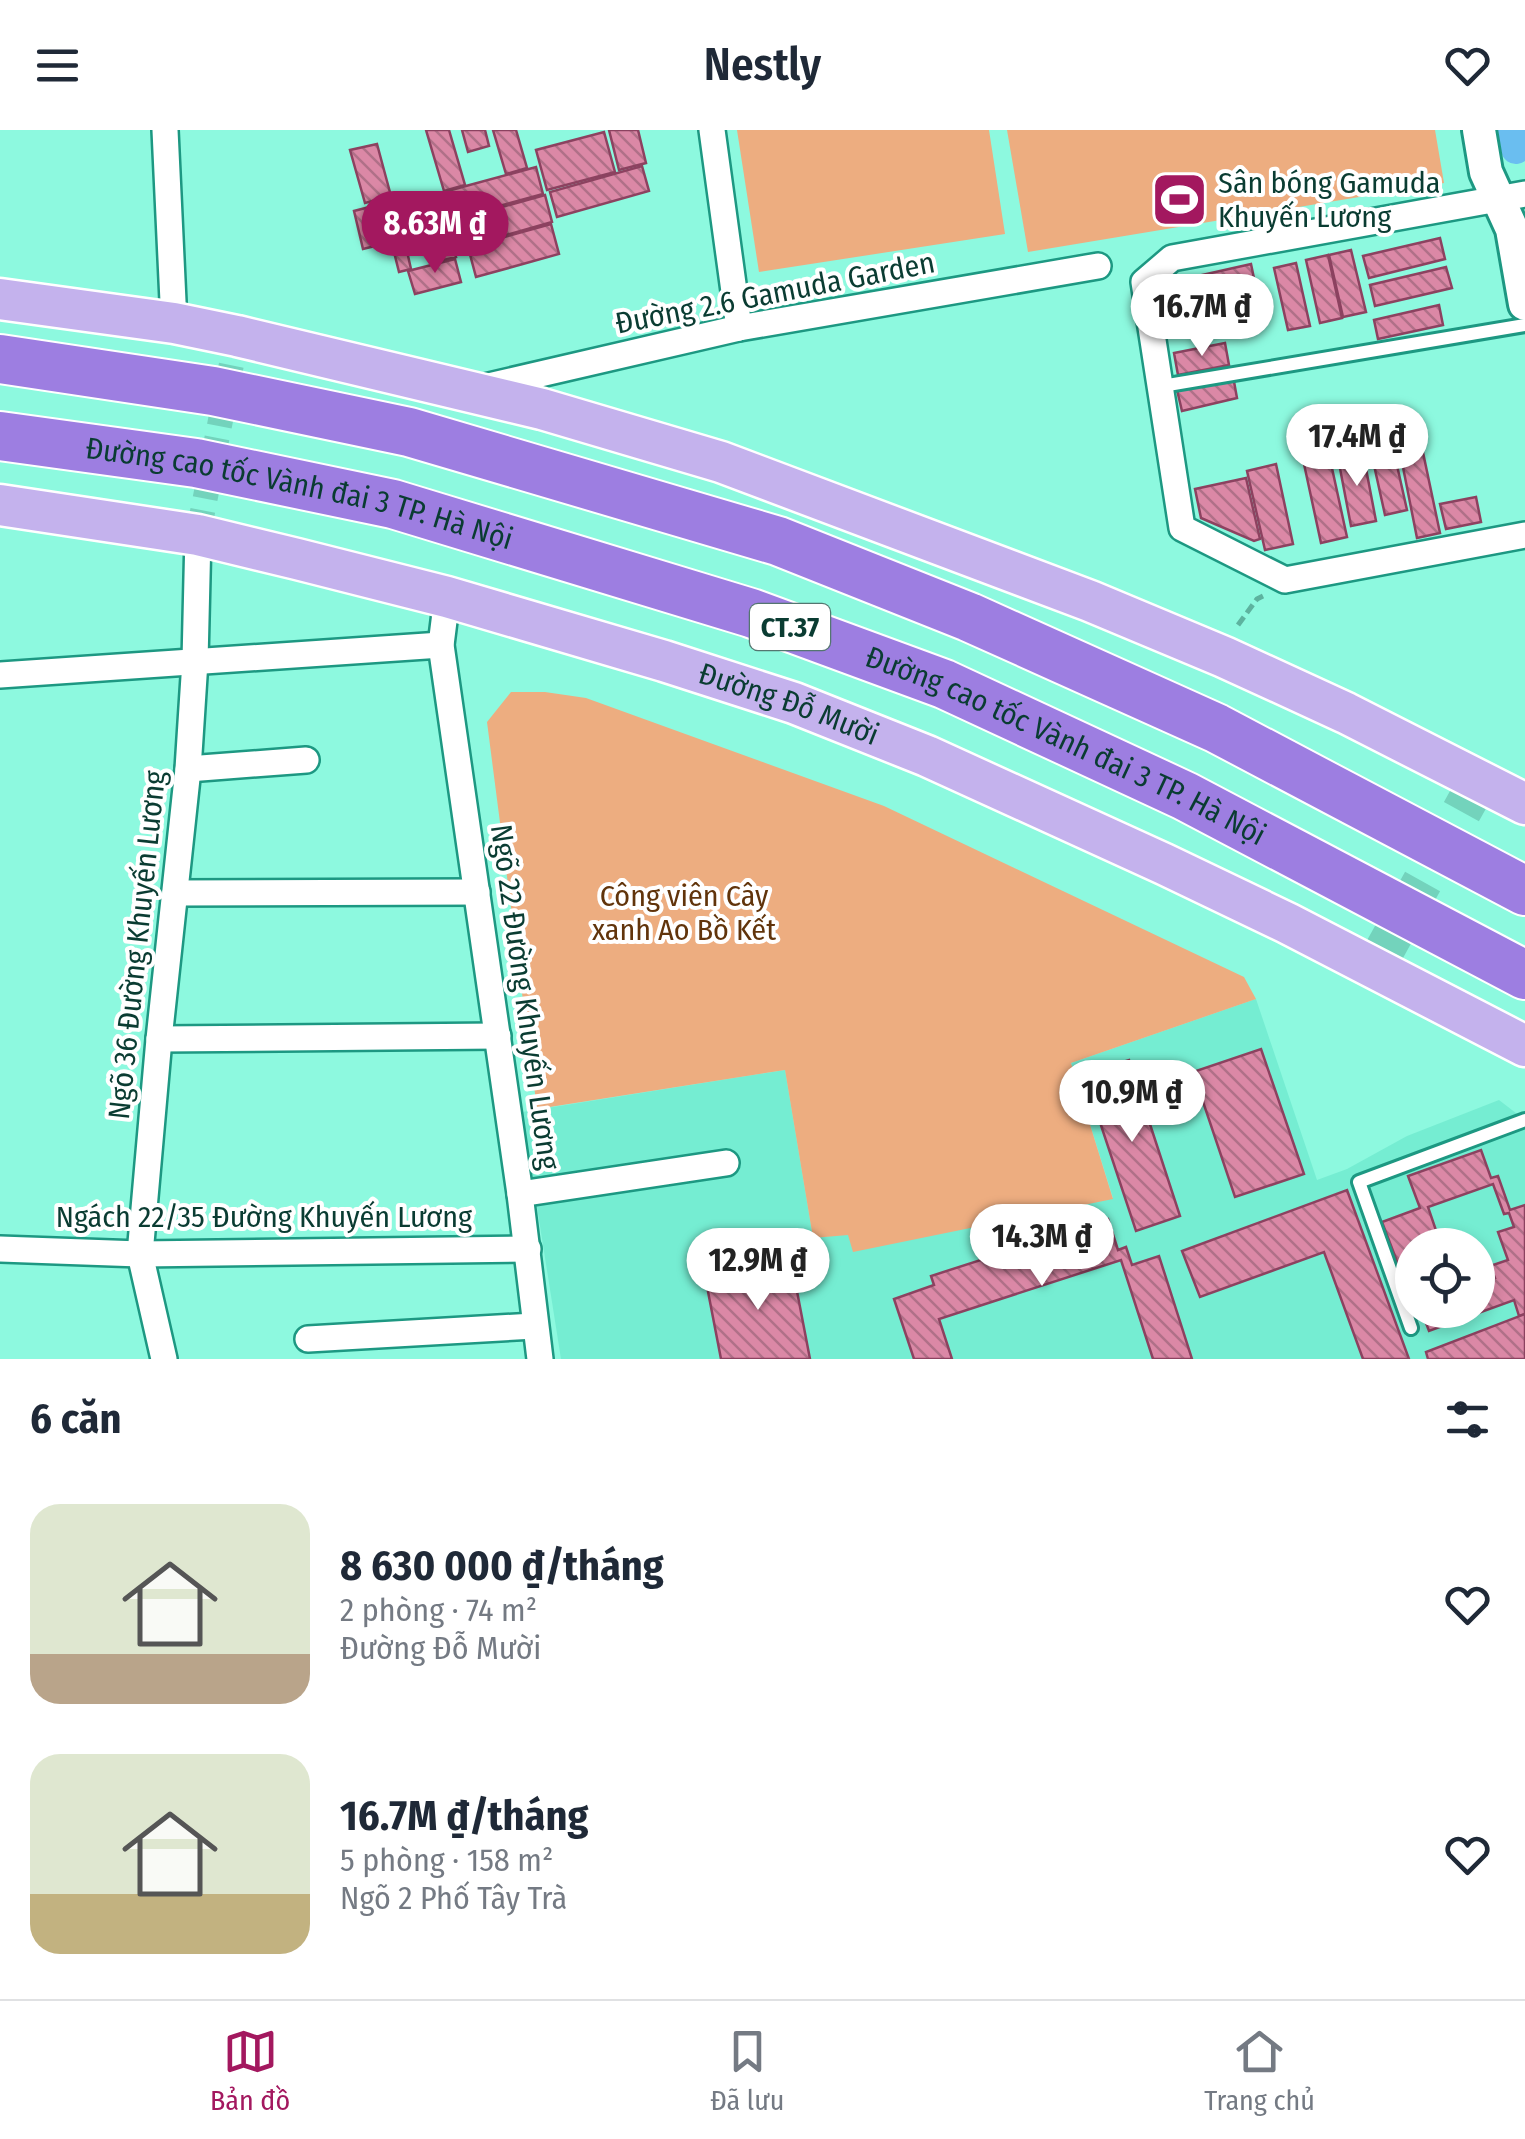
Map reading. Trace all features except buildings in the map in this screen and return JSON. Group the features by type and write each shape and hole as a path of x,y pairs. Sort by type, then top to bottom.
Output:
{"highway":[{"name":"CT.37","path":"0,359 213,391 409,432 778,541 969,617 1216,728 1525,891"},
{"name":"Đường cao tốc Vành đai 3 TP. Hà Nội","path":"0,436 196,463 393,504 752,613 944,684 1185,796 1525,975"}],"main road":[{"path":"0,300 237,336 542,409 722,462 1090,601 1224,658 1346,713 1525,804"},
{"name":"Đường Đỗ Mười","path":"0,505 198,535 448,597 664,660 794,703 927,756 1266,912 1525,1046"}],"street":[{"path":"165,130 174,324"},
{"path":"712,130 739,328"},
{"path":"1479,130 1486,172 1512,197 1512,229 1525,304"},
{"path":"1512,197 1172,258 1144,282 1182,528 1286,580 1525,535"},
{"name":"Đường 2.6 Gamuda Garden","path":"466,391 739,328 1098,266"},
{"name":"Ngõ 36 Đường Khuyến Lương","path":"164,1359 140,1254 188,769 198,535"},
{"name":"Ngõ 22 Đường Khuyến Lương","path":"448,597 442,644 528,1249 540,1359"},
{"path":"0,675 442,644"},
{"path":"188,769 306,760"},
{"path":"175,893 477,892"},
{"path":"159,1039 498,1036"},
{"path":"520,1194 726,1164"},
{"name":"Ngách 22/35 Đường Khuyến Lương","path":"0,1249 140,1254 528,1249"},
{"path":"308,1339 534,1326"}],"lane":[{"path":"1162,386 1525,326"},
{"path":"1395,1284 1360,1182 1525,1120"}],"path":[{"path":"1224,658 1239,623 1257,599 1286,580"}],"shaded area":[{"path":"1256,999 1317,1180 1347,1169 1407,1136 1499,1100 1525,1120 1525,1359 561,1359 522,1112 785,1070 813,1238 849,1234 854,1251 1113,1198 1071,1063"}],"green space":[{"path":"737,130 989,130 1005,234 759,272"},
{"name":"Sân bóng Gamuda Khuyến Lương","path":"1007,130 1435,130 1444,183 1028,252"},
{"name":"Công viên Cây xanh Ao Bồ Kết","path":"511,692 586,698 884,806 1244,977 1256,999 1071,1063 1113,1199 853,1252 848,1235 813,1238 785,1070 537,1109 487,722"}],"waterway":[{"path":"1513,130 1516,149"}],"tunnel":[{"path":"198,535 237,336"},
{"path":"1374,969 1479,780"}],"place":[{"name":"Sân bóng Gamuda Khuyến Lương","path":"1179,200"}]}
